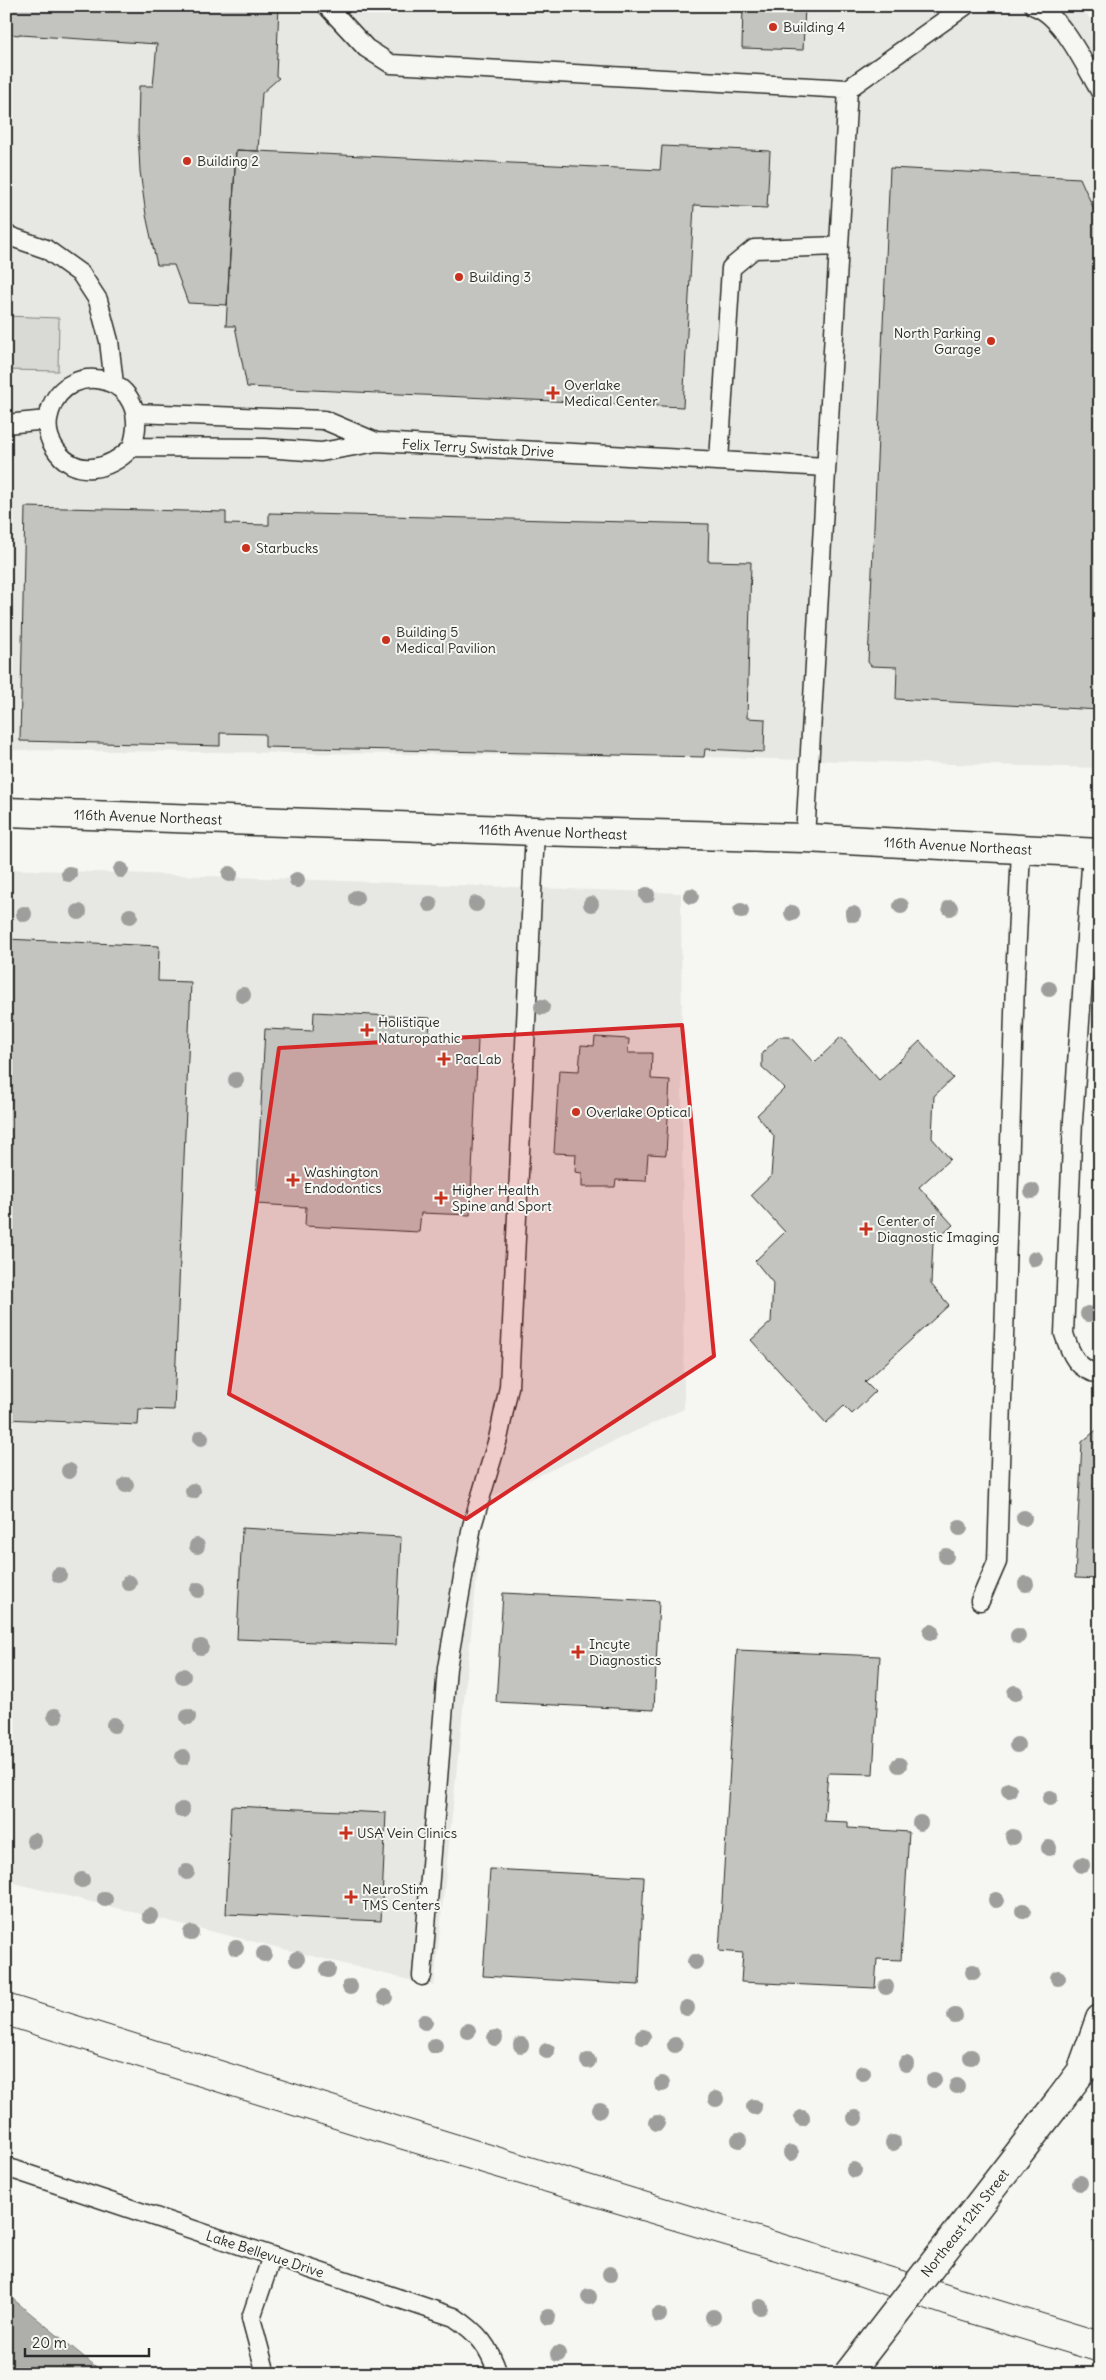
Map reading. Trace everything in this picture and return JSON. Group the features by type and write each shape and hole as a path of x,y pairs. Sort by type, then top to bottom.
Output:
{"main road":[{"name":"116th Avenue Northeast","path":"6,812 535,831 805,838 1096,853"},
{"name":"Northeast 12th Street","path":"848,2374 1090,2064 1100,2019"}],"lane":[{"path":"327,6 366,48 391,64 848,89 965,6"},
{"path":"1034,6 1043,9 1057,22 1100,91"},
{"path":"805,838 848,89"},
{"path":"6,235 46,249 81,274 98,300 109,340 114,384"},
{"path":"719,461 731,268 754,249 838,246"},
{"path":"85,379 100,379 114,384 125,393 134,406 135,413 137,420 136,435 132,447 120,459 107,466 92,468 78,466 64,459 55,448 48,434 47,420 51,405 60,393 71,384 85,379"},
{"path":"135,413 324,420 377,442"},
{"path":"6,424 47,420"},
{"name":"Felix Terry Swistak Drive","path":"132,447 265,448 321,452 377,442 826,467"},
{"path":"422,1976 447,1668 472,1526 498,1439 509,1387 535,831"},
{"path":"980,1601 997,1562 1014,991 1021,850"},
{"path":"1096,853 1073,1120 1064,1334 1072,1357 1090,1372 1100,1375"},
{"name":"Lake Bellevue Drive","path":"6,2167 454,2316 473,2330 491,2354 498,2374"},
{"path":"266,2374 251,2318 272,2256"}],"highlighted area":[{"path":"682,1025 714,1356 466,1519 229,1394 279,1048"}],"shaded area":[{"name":"Overlake Medical Center","path":"6,6 1082,6 1100,36 1100,768 704,757 6,750"},
{"path":"6,316 59,318 58,371 6,370"},
{"path":"6,869 681,893 684,1409 485,1500 434,1986 6,1881"},
{"path":"6,2294 8,2295 105,2374 6,2374"}],"building":[{"name":"Building 2","path":"6,6 279,6 276,76 279,78 262,93 258,151 236,150 227,305 188,303 174,265 157,265 146,215 140,171 138,131 139,86 153,86 157,44 6,34"},
{"name":"Building 4","path":"743,6 805,6 803,50 742,48"},
{"name":"Building 3","path":"662,146 770,151 767,208 694,205 683,407 247,387 235,326 226,326 236,150 660,170"},
{"name":"North Parking Garage","path":"890,168 1080,178 1100,223 1100,710 896,699 897,667 871,666 868,662"},
{"name":"Building 5 Medical Pavilion","path":"25,507 226,512 226,524 269,525 269,513 709,524 708,561 751,562 747,718 765,719 764,752 705,749 704,757 265,747 265,734 220,733 220,746 20,741"},
{"path":"6,939 159,946 158,981 191,982 174,1410 139,1409 138,1425 6,1419"},
{"path":"314,1012 430,1018 429,1037 478,1040 470,1215 421,1213 419,1232 305,1226 306,1207 256,1204 265,1029 313,1031"},
{"path":"595,1037 629,1039 628,1053 652,1053 651,1079 670,1080 666,1155 648,1154 646,1181 616,1180 615,1187 582,1187 582,1173 575,1172 576,1154 554,1153 559,1070 579,1071 581,1045 594,1046"},
{"name":"Center of Diagnostic Imaging","path":"779,1037 790,1037 814,1063 841,1037 879,1080 920,1041 953,1078 934,1096 932,1138 950,1159 919,1187 953,1225 933,1243 931,1284 949,1305 865,1382 875,1392 852,1414 844,1406 826,1423 751,1340 771,1322 773,1283 755,1261 785,1232 751,1195 771,1176 774,1136 757,1115 785,1088 762,1067 762,1053"},
{"path":"1100,1427 1100,1579 1075,1578 1082,1442"},
{"path":"242,1528 401,1537 396,1645 237,1639"},
{"name":"Incyte Diagnostics","path":"503,1593 659,1601 654,1710 496,1702"},
{"path":"737,1650 880,1656 873,1774 828,1773 824,1821 848,1822 848,1828 909,1832 901,1960 877,1959 875,1988 741,1982 743,1953 719,1951"},
{"path":"231,1806 386,1813 381,1921 226,1914"},
{"path":"490,1869 644,1877 639,1985 483,1976"}],"tram line":[{"path":"6,1993 395,2115 1100,2331"},
{"path":"6,2026 387,2145 844,2281 958,2320 1100,2363"}],"place":[{"name":"Building 4","path":"773,27"},
{"name":"Building 2","path":"187,161"},
{"name":"Building 3","path":"459,277"},
{"name":"North Parking Garage","path":"991,341"},
{"name":"Overlake Medical Center","path":"553,393"},
{"name":"Starbucks","path":"246,548"},
{"name":"Building 5 Medical Pavilion","path":"386,640"},
{"name":"Holistique Naturopathic","path":"367,1030"},
{"name":"PacLab","path":"444,1059"},
{"name":"Overlake Optical","path":"576,1112"},
{"name":"Washington Endodontics","path":"293,1180"},
{"name":"Higher Health Spine and Sport","path":"441,1198"},
{"name":"Center of Diagnostic Imaging","path":"866,1229"},
{"name":"Incyte Diagnostics","path":"578,1652"},
{"name":"USA Vein Clinics","path":"346,1833"},
{"name":"NeuroStim TMS Centers","path":"351,1897"}]}
